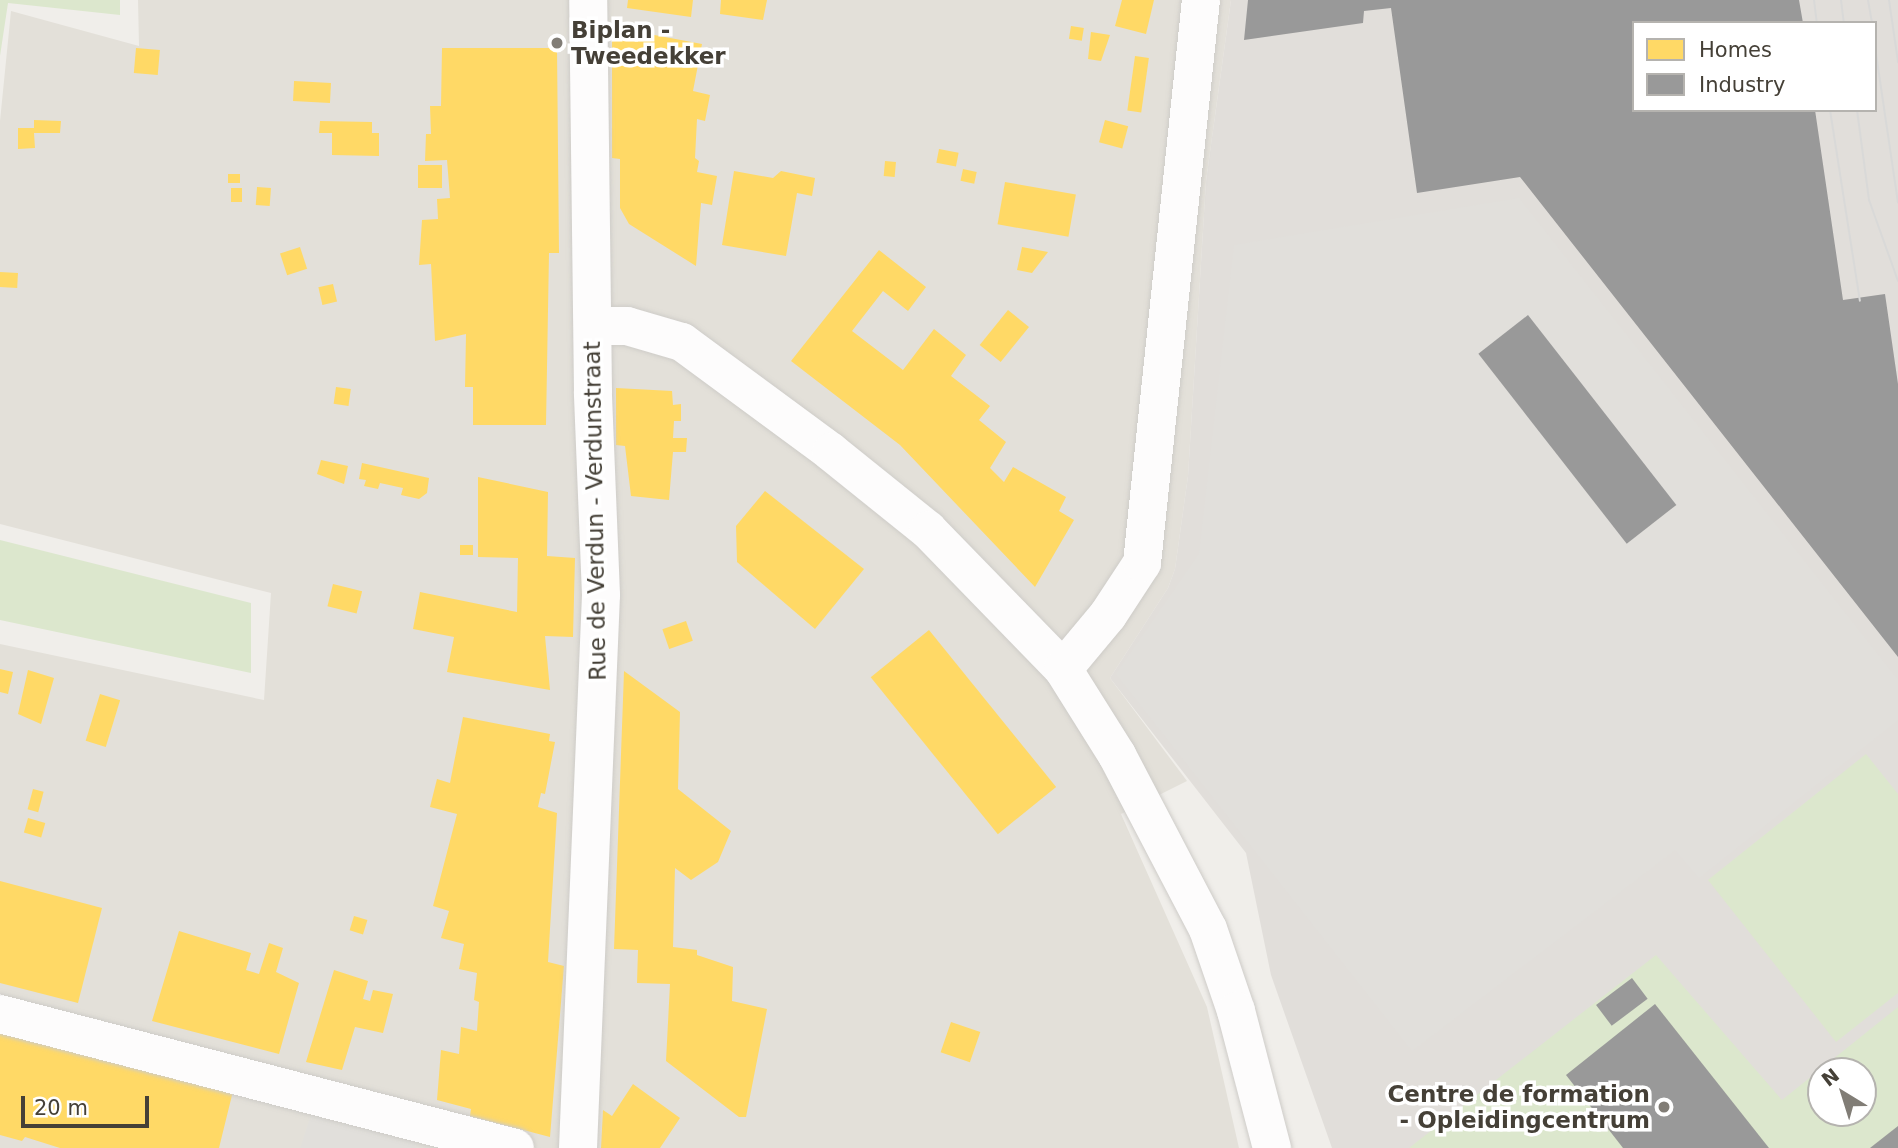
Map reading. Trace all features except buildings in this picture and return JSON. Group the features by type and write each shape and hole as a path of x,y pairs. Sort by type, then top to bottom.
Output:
{"street":[{"name":"Rue de Verdun - Verdunstraat","path":"578,1148 601,595 593,326 588,0"},
{"path":"1063,669 1108,615 1142,563 1200,0"},
{"path":"593,326 627,326 682,342 928,530 1063,669 1117,755 1208,929 1236,1011 1272,1148"},
{"path":"0,1014 515,1148"}],"shaded area":[{"path":"138,0 1231,0 1206,181 1188,476 1175,569 1168,588 1110,678 1187,781 1121,814 1207,1007 1239,1148 0,1148 0,644 264,700 271,593 0,524 0,121 11,11 139,46"},
{"path":"1231,0 1898,0 1898,1148 1332,1148 1271,975 1246,853 1110,678 1168,588 1175,569 1188,476 1206,181"},
{"path":"1519,198 1898,680 1898,720 1699,878 1675,850 1412,1051 1116,674 1199,554 1234,245"},
{"path":"314,1106 419,1140 416,1148 300,1148"}],"green space":[{"path":"0,0 120,0 120,15 8,3 0,56"},
{"path":"0,540 251,603 251,673 0,620"},
{"path":"1866,754 1898,794 1898,993 1836,1042 1708,880"},
{"path":"1656,955 1782,1100 1807,1080 1807,1127 1877,1127 1877,1057 1836,1057 1898,1007 1898,1148 1409,1148"}],"tram line":[{"path":"1814,0 1817,21"},
{"path":"1841,0 1844,21"},
{"path":"1868,0 1872,21"},
{"path":"1889,0 1898,62"},
{"path":"1877,60 1898,202"},
{"path":"1830,112 1860,301"},
{"path":"1857,112 1869,200 1898,281"}],"place":[{"name":"Biplan - Tweedekker","path":"557,43"},
{"name":"Centre de formation - Opleidingcentrum","path":"1664,1107"}]}
